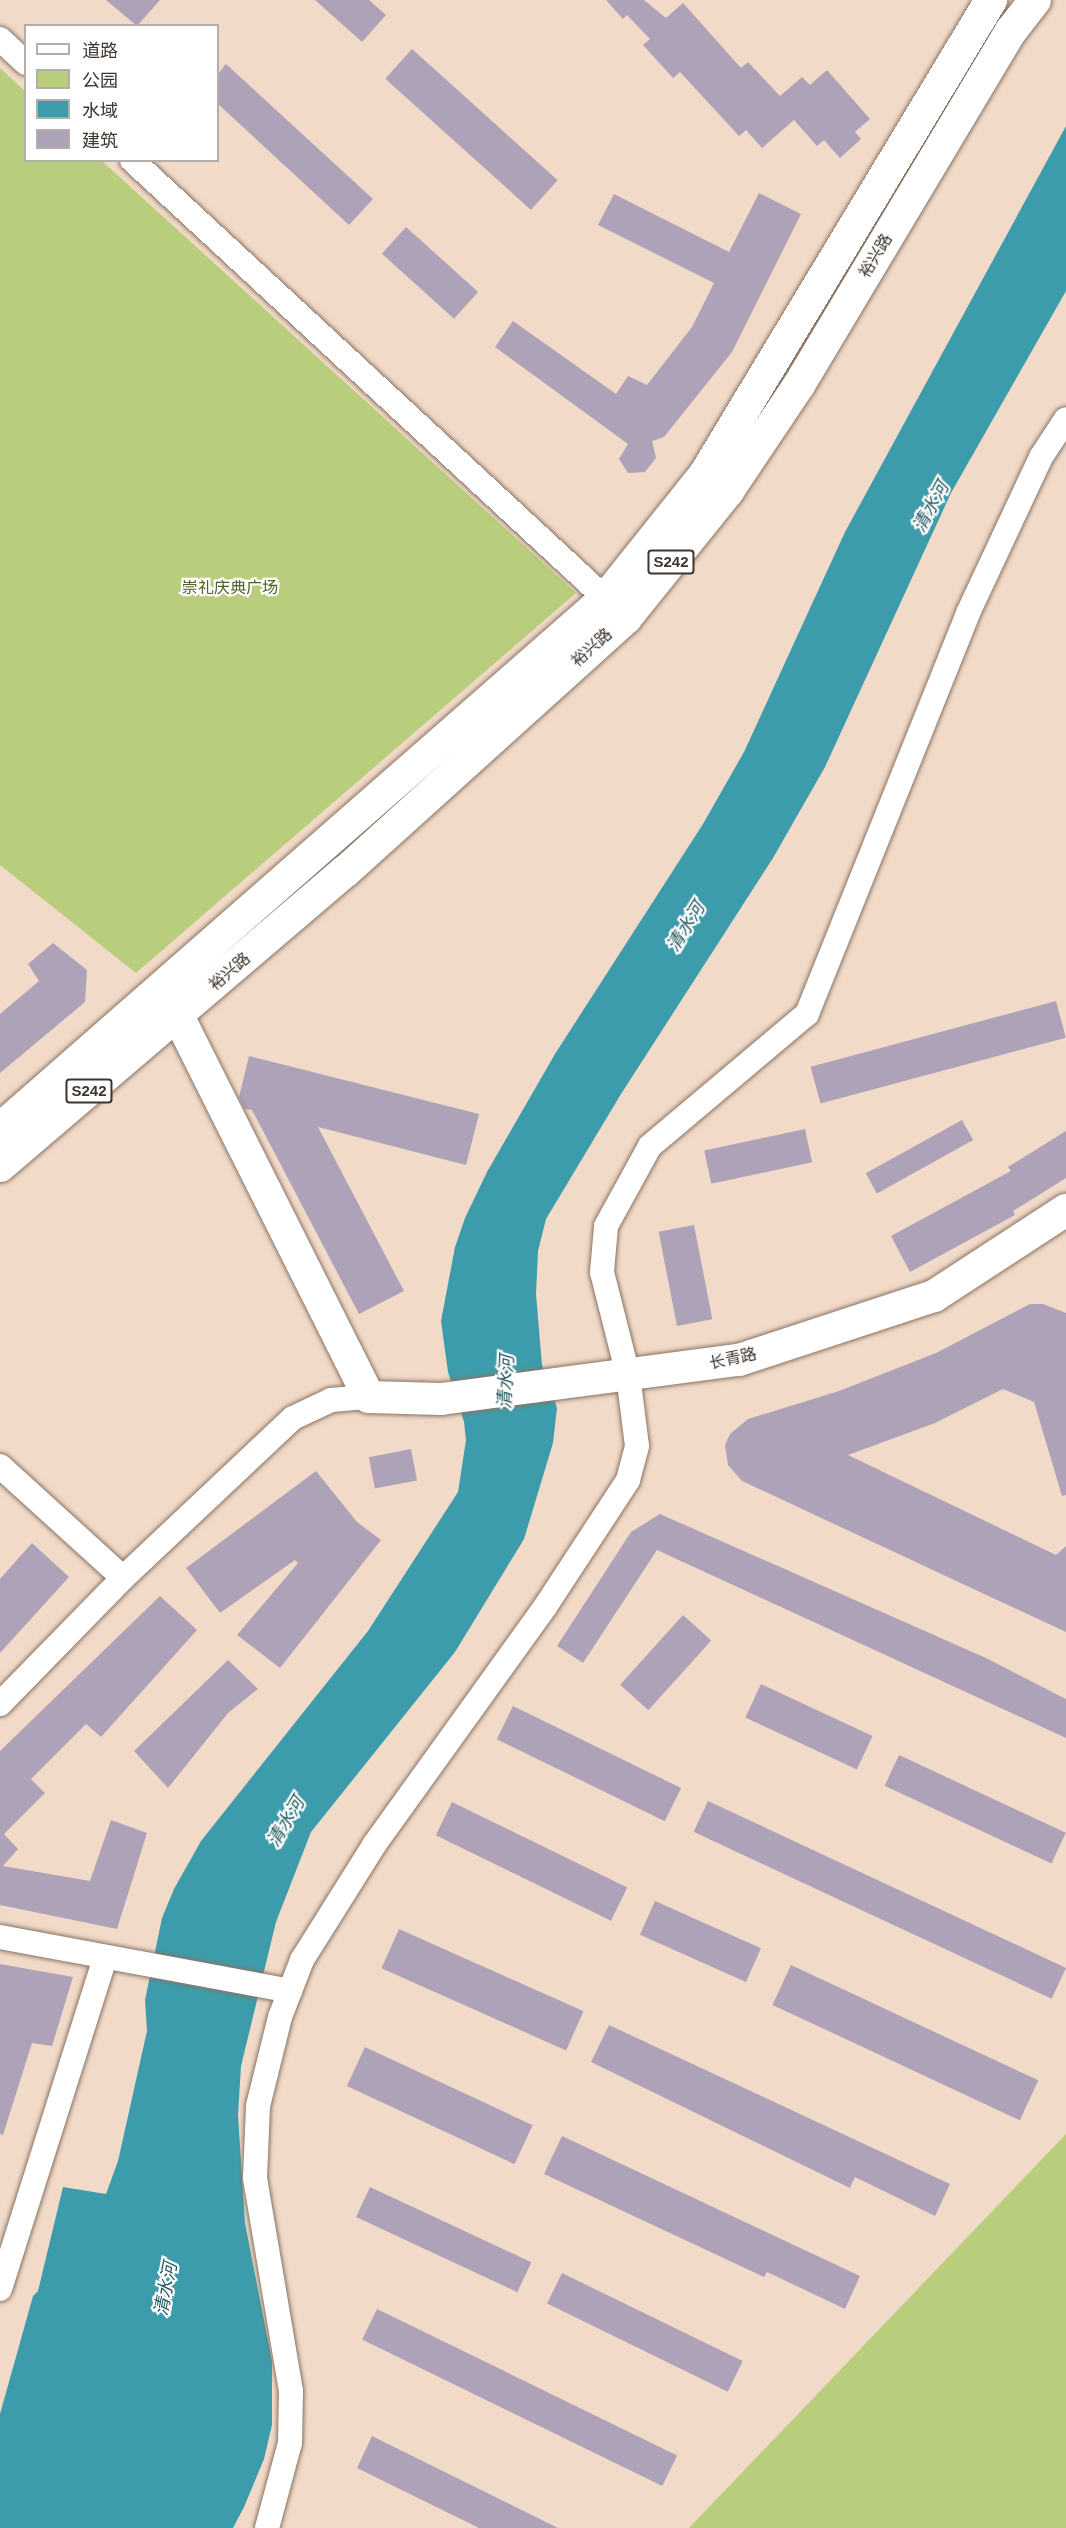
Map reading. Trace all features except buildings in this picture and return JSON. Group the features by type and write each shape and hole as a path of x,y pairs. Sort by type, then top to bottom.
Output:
{"main road":[{"name":"裕兴路","path":"0,1129 167,983 616,608 705,474 991,0"},
{"name":"裕兴路","path":"0,1166 346,871 616,608 728,491 799,385 1011,31 1035,0"},
{"path":"178,1016 369,1397"},
{"name":"长青路","path":"369,1397 441,1399 739,1360 904,1308 934,1296 1066,1211"}],"street":[{"path":"0,39 24,61"},
{"path":"134,162 616,608"},
{"path":"267,2528 290,2443 291,2391 255,2178 257,2118 280,2017 302,1960 374,1845 544,1607 628,1480 637,1446 628,1375 602,1272 606,1226 650,1146 807,1014 968,613 1041,457 1066,420"},
{"path":"167,983 178,1016"},
{"path":"0,1704 123,1578 293,1418 331,1400 369,1397"},
{"path":"0,1466 123,1578"},
{"path":"0,1937 290,1991"},
{"path":"0,2289 105,1957"}],"green space":[{"name":"崇礼庆典广场","path":"0,68 24,90 24,162 103,162 576,593 136,973 0,865"},
{"path":"1066,2134 1066,2528 689,2528"}],"water":[{"name":"清水河","path":"1066,126 1066,291 951,493 825,767 773,858 621,1094 546,1219 538,1251 536,1294 542,1365 557,1408 553,1443 524,1539 455,1652 311,1832 276,1922 241,2066 238,2115 245,2223 272,2361 272,2425 264,2459 244,2507 233,2528 0,2528 0,2414 33,2296 38,2291 63,2187 106,2194 118,2161 147,2031 145,2000 162,1918 174,1889 201,1841 368,1631 458,1492 466,1440 464,1422 448,1372 441,1321 455,1247 465,1218 487,1172 555,1054 703,824 744,752 845,532"}]}
